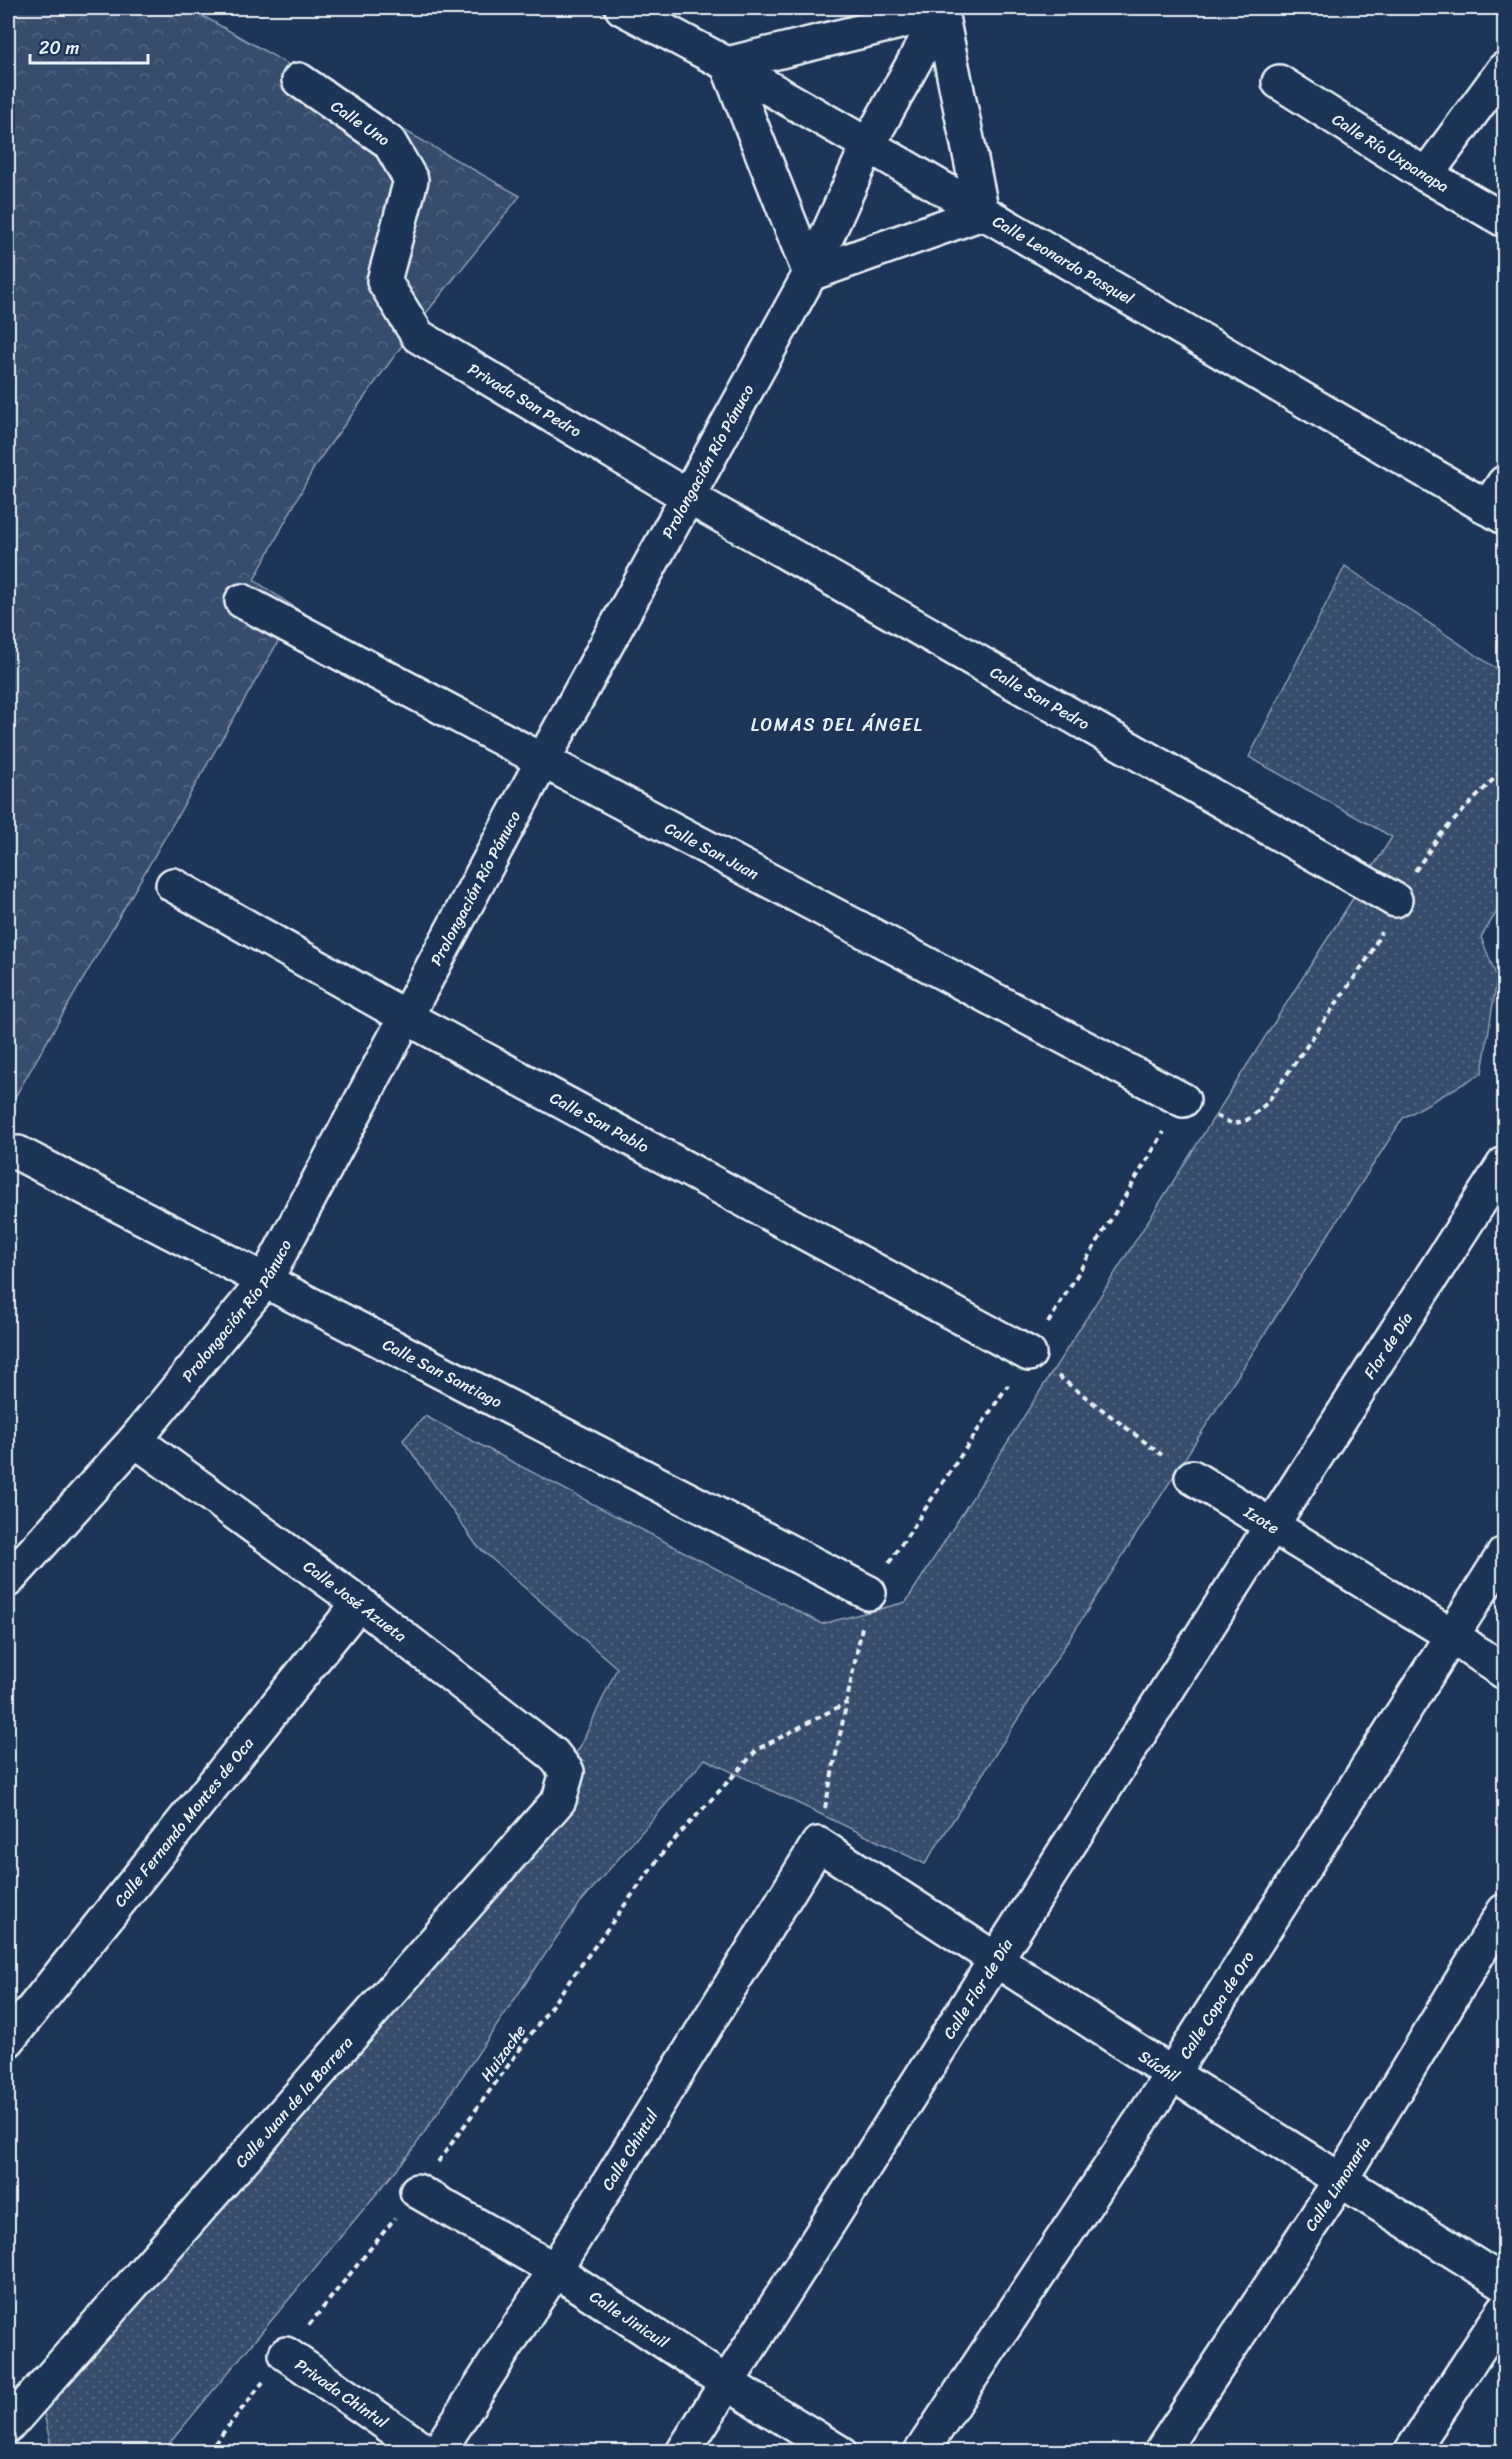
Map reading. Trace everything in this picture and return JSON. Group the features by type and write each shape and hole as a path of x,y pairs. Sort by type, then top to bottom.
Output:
{"street":[{"name":"Calle Leonardo Pasquel","path":"621,8 727,64 982,213 1499,503"},
{"path":"942,10 982,213 810,274 727,64 942,10"},
{"name":"Prolongación Río Pánuco","path":"8,1580 135,1440 265,1281 542,762 810,274 868,145 942,10"},
{"path":"1426,175 1504,69"},
{"name":"Calle Uno","path":"299,80 390,142 411,180 384,281"},
{"name":"Calle Río Uxpanapa","path":"1279,82 1426,175 1504,220"},
{"name":"Privada San Pedro","path":"384,281 418,336 687,496"},
{"name":"Calle San Pedro","path":"687,496 1395,900"},
{"name":"Calle San Juan","path":"242,601 1183,1100"},
{"name":"Calle San Pablo","path":"173,885 406,1017 1029,1354"},
{"name":"Calle San Santiago","path":"18,1153 869,1593"},
{"name":"Flor de Día","path":"1272,1525 1504,1164"},
{"name":"Calle José Azueta","path":"135,1440 360,1603 553,1754 567,1772"},
{"name":"Izote","path":"1192,1478 1453,1636 1504,1672"},
{"name":"Calle Flor de Día","path":"683,2451 1272,1525"},
{"name":"Calle Copa de Oro","path":"921,2451 1172,2074 1504,1554"},
{"name":"Calle Fernando Montes de Oca","path":"8,2040 360,1603"},
{"name":"Calle Juan de la Barrera","path":"8,2426 558,1800 567,1772"},
{"name":"Súchil","path":"818,1844 1172,2074 1504,2283"},
{"name":"Calle Chintul","path":"438,2451 555,2270 818,1844"},
{"name":"Calle Limonaria","path":"1161,2451 1341,2181 1504,1911"},
{"name":"Calle Jinicuil","path":"417,2191 555,2270 728,2383 839,2451"},
{"path":"1411,2451 1504,2310"},
{"name":"Privada Chintul","path":"286,2354 427,2451"}],"path":[{"path":"818,1844 869,1593 1029,1354 1183,1100 1233,1124 1247,1120 1267,1103 1370,955 1395,900 1440,835 1504,768"},
{"path":"1029,1354 1192,1478"},
{"name":"Huizache","path":"208,2451 417,2191 664,1851 758,1749 846,1703"}],"green space":[{"path":"8,8 189,8 520,196 419,322 316,464 254,580 297,609 8,1109"},
{"path":"1345,566 1504,674 1504,900 1481,937 1497,978 1482,1073 1403,1118 925,1864 705,1759 580,1903 411,2152 163,2451 52,2451 35,2371 579,1749 617,1668 477,1546 403,1440 425,1416 822,1624 906,1602 1392,837 1249,757"}],"district":[{"name":"LOMAS DEL ÁNGEL","path":"837,725"}]}
